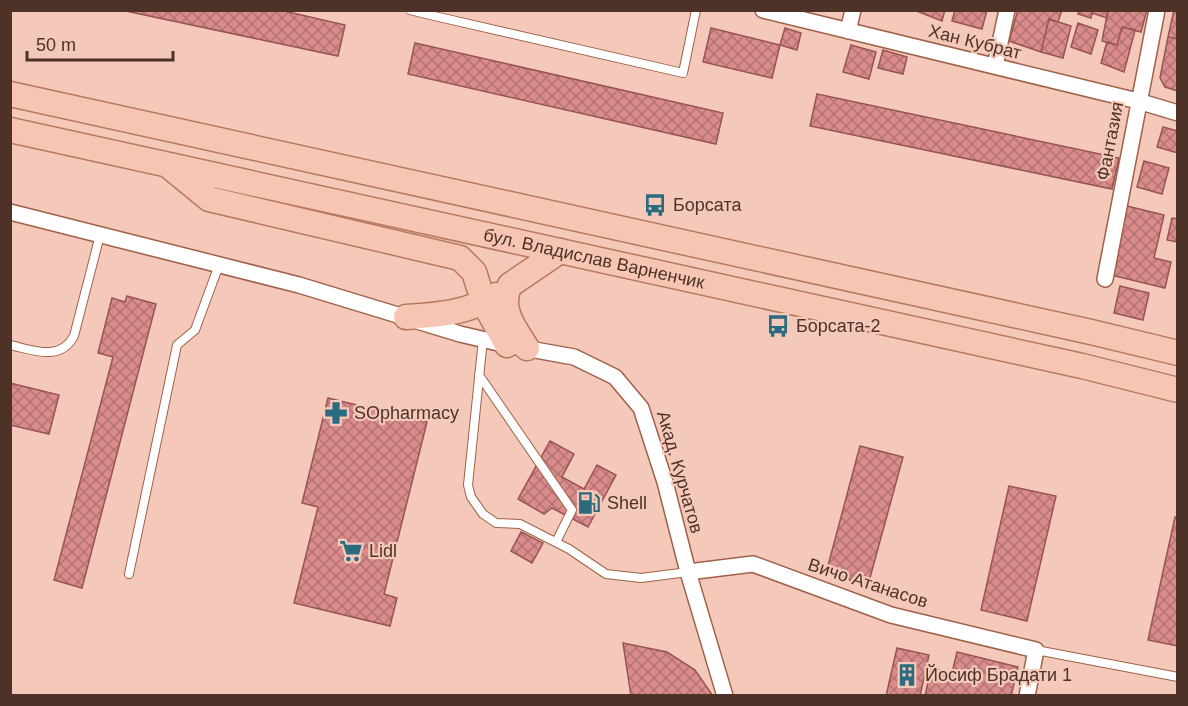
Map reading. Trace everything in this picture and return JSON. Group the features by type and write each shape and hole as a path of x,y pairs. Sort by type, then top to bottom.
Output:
{"main road":[{"name":"бул. Владислав Варненчик","path":"10,94 1057,324 1178,353"},
{"name":"бул. Владислав Варненчик","path":"10,130 1082,366 1178,390"},
{"path":"166,164 209,199 460,258 474,272 484,303 517,347"},
{"path":"406,317 448,313 484,303 560,251"},
{"path":"510,285 504,299 517,347"}],"street":[{"name":"Хан Кубрат","path":"763,10 1138,101 1178,114"},
{"path":"848,31 853,10"},
{"path":"995,66 1007,10"},
{"name":"Фантазия","path":"1105,279 1156,10"},
{"name":"Акад. Курчатов","path":"10,212 299,285 483,339 574,357 615,377 641,408 665,482 688,572 725,696"},
{"name":"Вичо Атанасов","path":"688,572 753,564 891,615 1036,650"},
{"path":"1027,696 1036,650"}],"lane":[{"path":"410,10 683,73 696,10"},
{"path":"10,345 51,353 58,352 70,343 74,336 100,235"},
{"path":"129,574 177,345 195,330 219,265"},
{"path":"483,339 468,485 471,497 483,514 496,523 520,524 556,542 606,574 641,578 688,572"},
{"path":"480,375 572,510 556,542"},
{"path":"1036,650 1178,677"}],"building":[{"path":"121,10 280,10 345,25 338,56"},
{"path":"914,10 945,10 942,21"},
{"path":"955,10 987,10 982,29 952,21"},
{"path":"1018,10 1062,10 1058,22 1049,19 1041,52 1009,41"},
{"path":"1079,10 1108,10 1107,18 1092,13 1091,18 1078,14"},
{"path":"1108,10 1147,10 1141,32 1122,27 1117,45 1102,41"},
{"path":"1174,10 1178,10 1178,39 1168,37"},
{"path":"1049,19 1071,26 1063,58 1041,52"},
{"path":"1078,23 1098,30 1091,54 1071,47"},
{"path":"1122,27 1135,30 1124,72 1101,63 1107,42 1117,45"},
{"path":"711,28 780,45 772,78 703,62"},
{"path":"785,28 801,33 797,50 780,45"},
{"path":"1168,37 1178,39 1178,91 1165,87 1160,78"},
{"path":"415,43 723,113 716,144 408,74"},
{"path":"851,45 876,52 869,79 843,72"},
{"path":"883,50 907,57 903,74 878,68"},
{"path":"817,94 1119,158 1112,189 810,126"},
{"path":"1163,127 1178,131 1178,153 1157,147"},
{"path":"1144,161 1169,168 1162,194 1137,187"},
{"path":"1127,206 1164,215 1154,258 1171,262 1165,288 1111,275"},
{"path":"1172,218 1178,219 1178,242 1167,240"},
{"path":"1120,286 1149,293 1143,320 1114,313"},
{"path":"127,296 156,304 82,588 54,580 113,357 98,353 112,298 125,302"},
{"path":"10,383 59,395 49,434 10,425"},
{"name":"Lidl","path":"328,398 427,422 384,594 397,598 390,626 294,603 318,507 302,503"},
{"path":"550,441 574,454 562,477 584,489 597,465 616,475 588,527 552,508 544,514 518,499"},
{"path":"860,446 903,457 868,585 826,573"},
{"path":"1009,486 1056,496 1027,621 981,610"},
{"path":"1175,517 1178,518 1178,646 1148,640"},
{"path":"521,532 543,543 532,563 511,551"},
{"path":"623,643 667,652 695,670 713,696 631,696"},
{"name":"Йосиф Брадати 1","path":"897,648 929,655 920,696 886,696"},
{"path":"957,652 1018,667 1011,696 925,696 931,668 952,673"}],"place":[{"name":"Борсата","path":"655,205"},
{"name":"Борсата-2","path":"778,326"},
{"name":"SOpharmacy","path":"336,413"},
{"name":"Shell","path":"589,503"},
{"name":"Lidl","path":"351,551"},
{"name":"Йосиф Брадати 1","path":"907,675"}]}
